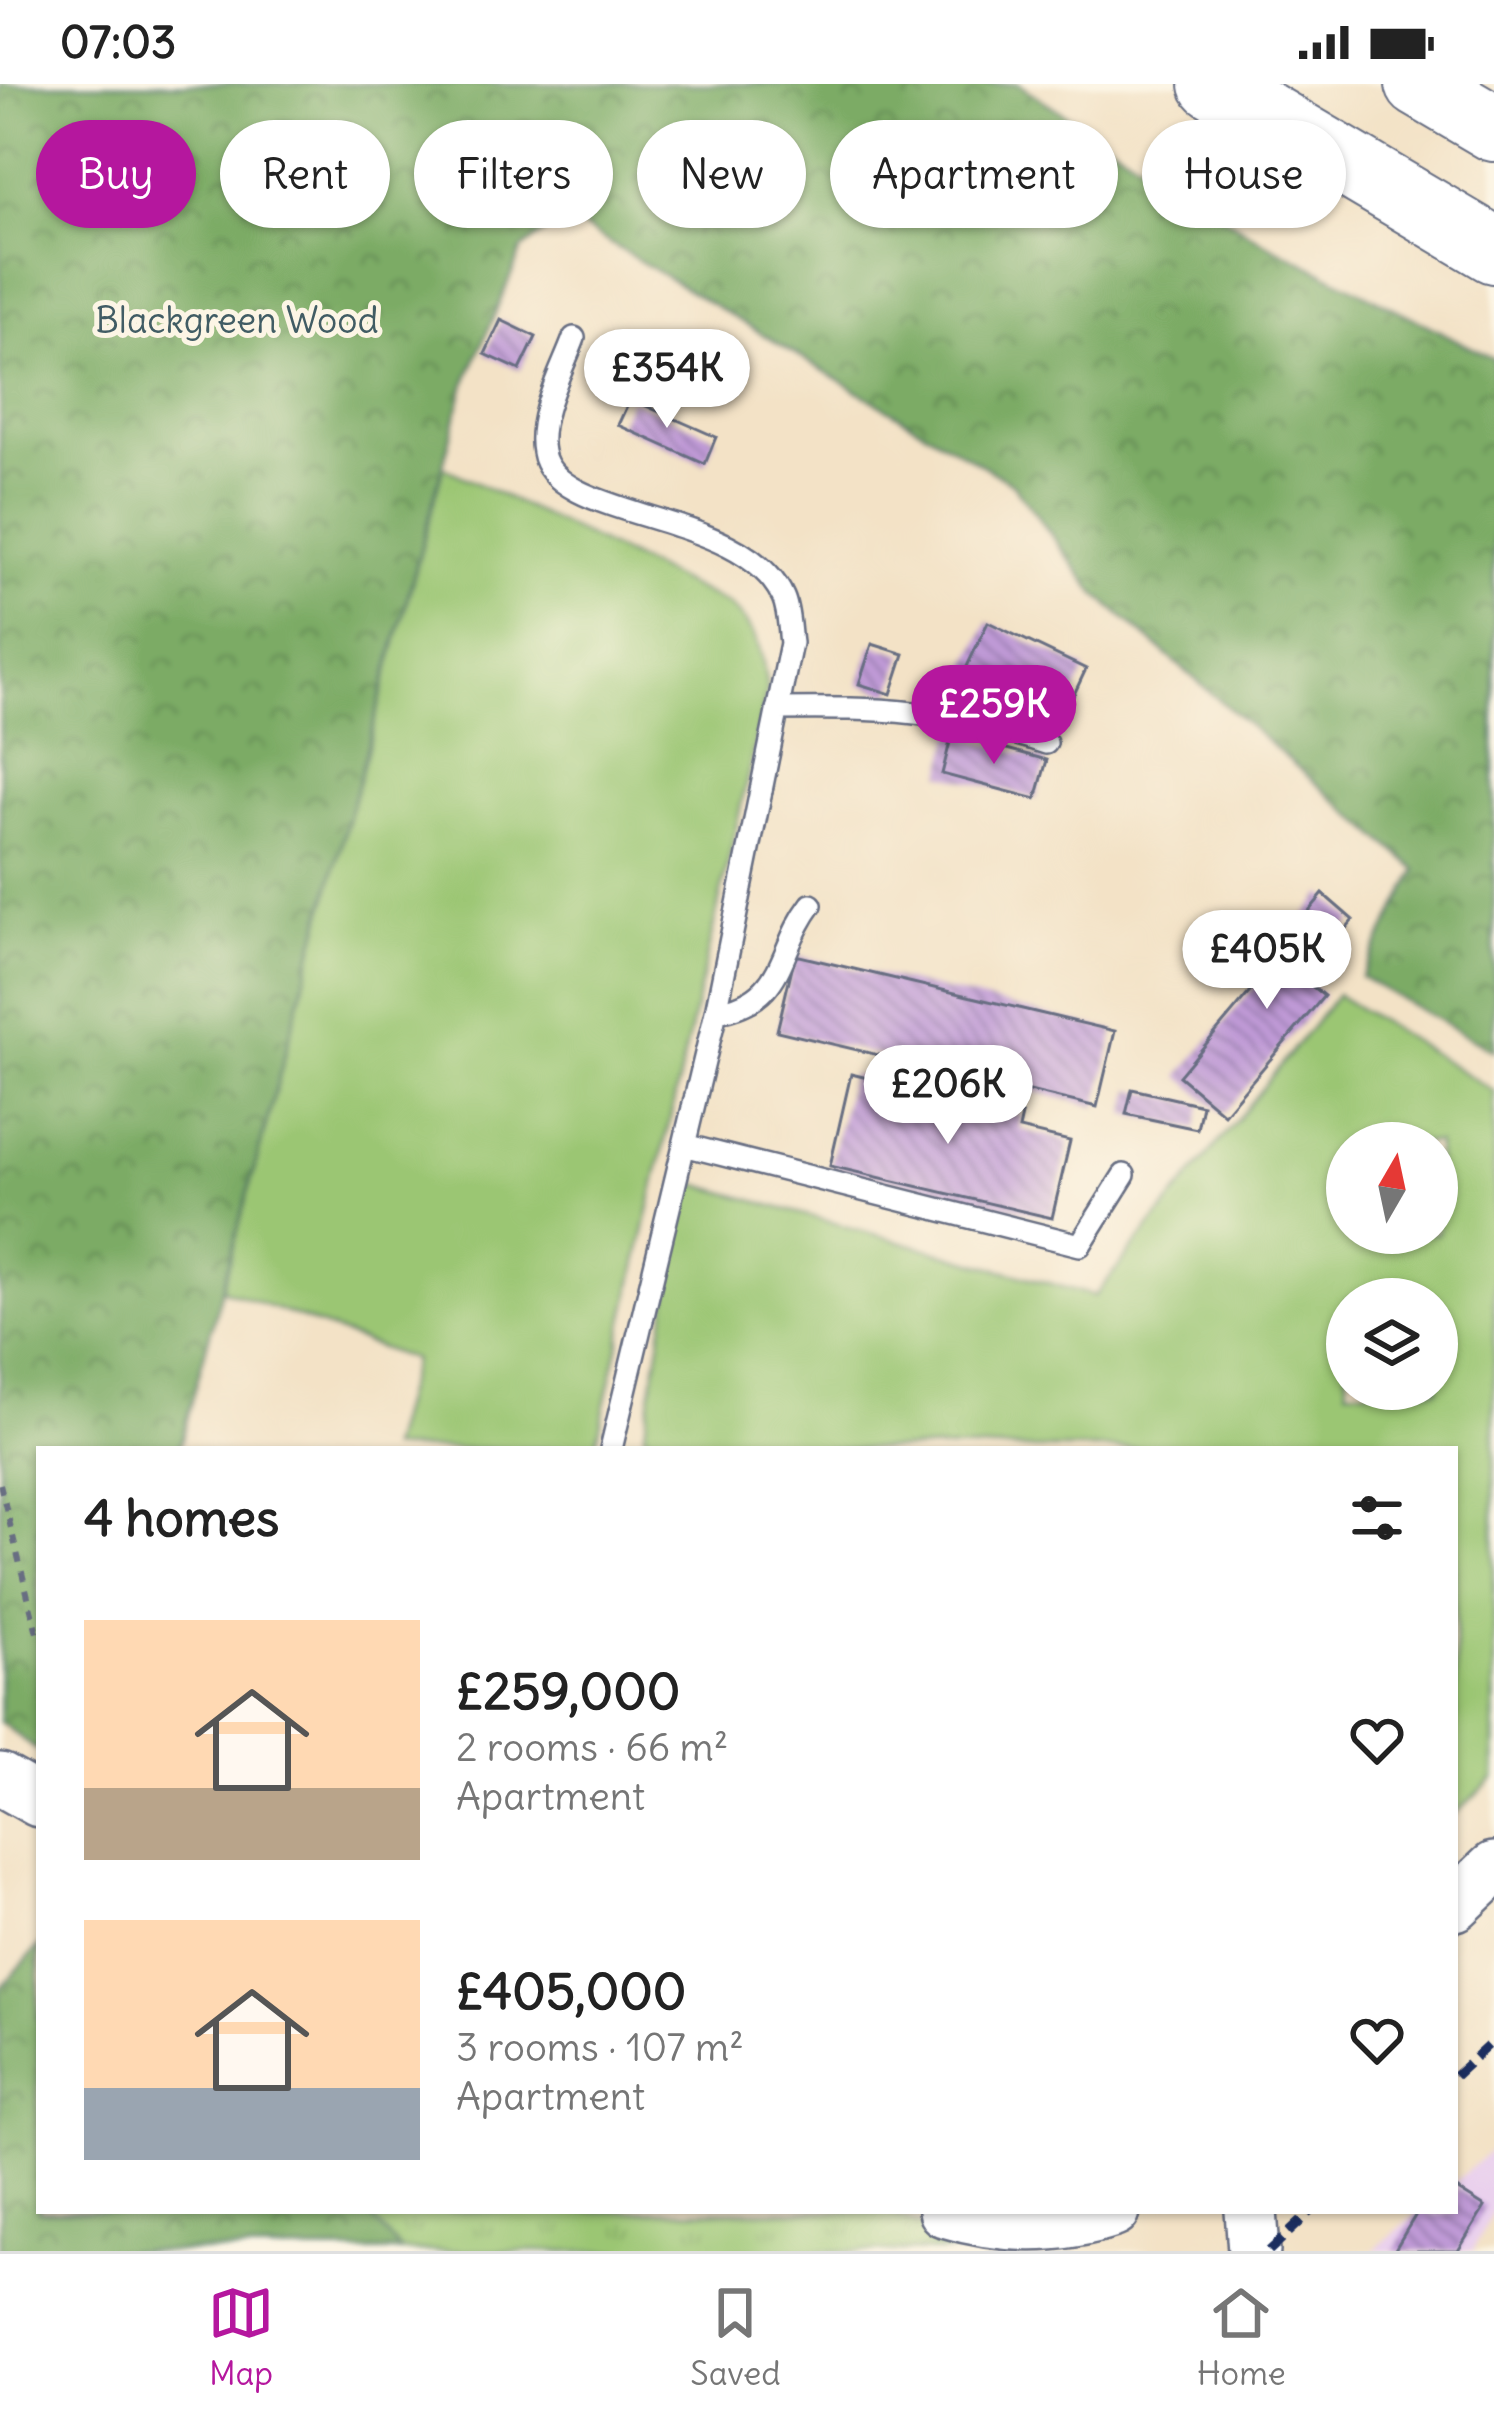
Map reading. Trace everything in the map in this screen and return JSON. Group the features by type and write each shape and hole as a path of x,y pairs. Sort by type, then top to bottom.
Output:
{"highway":[{"path":"1213,84 1494,250"},
{"path":"1419,84 1494,128"}],"street":[{"path":"0,1779 36,1799"},
{"path":"1458,1902 1494,1868"},
{"path":"959,2214 1024,2227 1077,2224 1105,2214"},
{"path":"1251,2214 1254,2251"}],"lane":[{"path":"574,338 545,419 542,450 551,478 576,494 676,522 752,560 783,597 791,643 716,1012 611,1446"},
{"path":"777,709 900,708 974,719 1046,743"},
{"path":"716,1012 741,1008 779,977 797,923 811,905"},
{"path":"684,1145 1080,1245 1124,1175"}],"path":[{"path":"0,1484 36,1629"}],"shaded area":[{"path":"1494,2148 1494,2208 1473,2251 1373,2251 1416,2214 1458,2214 1458,2178"}],"green space":[{"name":"Blackgreen Wood","path":"0,84 1018,84 1074,120 830,120 830,228 1118,228 1118,148 1142,164 1142,228 1241,228 1494,359 1494,1051 1361,977 1417,870 1096,594 1012,483 584,228 613,228 613,120 414,120 414,228 551,228 522,249 464,387 180,1446 36,1446 36,1750 0,1722"},
{"path":"443,467 729,605 753,633 767,691 596,1446 390,1446 413,1360 222,1289"},
{"path":"1337,995 1494,1091 1494,1778 1458,1811 1458,1446 684,1446 644,1435 688,1182 1095,1296"},
{"path":"36,1949 36,2214 369,2214 401,2251 0,2251 0,1989"},
{"path":"369,2214 894,2214 947,2237 1031,2251 401,2251"}],"building":[{"path":"501,320 536,337 520,370 485,354"},
{"path":"630,399 716,437 705,464 618,425"},
{"path":"988,622 1086,669 1060,724 962,677"},
{"path":"872,644 904,654 891,694 859,684"},
{"path":"952,734 1047,760 1036,799 942,774"},
{"path":"1323,894 1353,920 1303,979 1324,996 1224,1114 1179,1076 1260,980 1265,983 1272,975 1279,980 1289,968 1273,954"},
{"path":"795,955 1115,1031 1097,1107 777,1031"},
{"path":"851,1074 1022,1115 1019,1129 1070,1141 1052,1218 830,1166"},
{"path":"1132,1089 1202,1105 1197,1129 1126,1114"},
{"path":"1458,2190 1485,2207 1458,2251 1394,2251 1416,2214 1458,2214"}],"railway":[{"path":"1458,2073 1494,2040"},
{"path":"1269,2251 1309,2214"}]}
